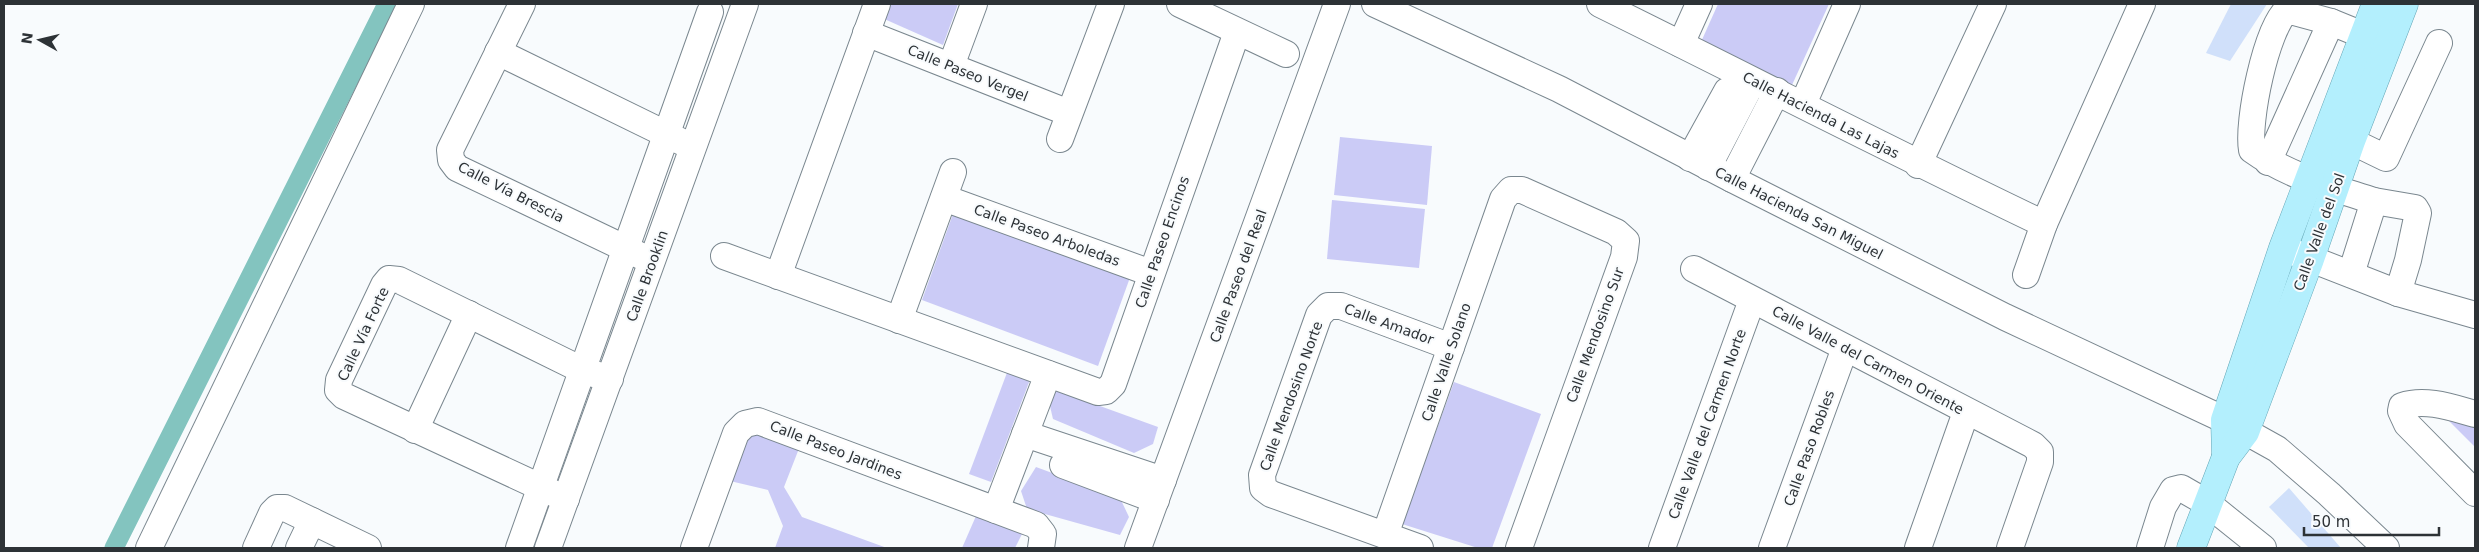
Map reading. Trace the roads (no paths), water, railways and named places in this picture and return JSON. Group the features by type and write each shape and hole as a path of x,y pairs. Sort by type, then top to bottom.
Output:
{"main road":[{"name":"Calle Valle del Sol","path":"2191,548 2226,457 2283,248 2376,4"},
{"name":"Calle Valle del Sol","path":"2235,426 2310,259 2350,141 2404,4"}],"street":[{"path":"149,548 412,4"},
{"name":"Calle Vía Brescia","path":"522,4 450,150 451,160 457,168 652,262"},
{"path":"778,276 877,4"},
{"path":"951,66 974,4"},
{"path":"1060,138 1112,4"},
{"path":"1180,4 1286,54"},
{"name":"Calle Paseo del Real","path":"1138,548 1338,4"},
{"name":"Calle Hacienda San Miguel","path":"1375,4 1559,89 1699,163 2005,317 2235,426 2277,450 2329,494 2386,548"},
{"name":"Calle Hacienda Las Lajas","path":"1600,4 1744,77 1803,104 1918,165 2044,224"},
{"path":"1681,44 1699,4"},
{"path":"1803,104 1847,4"},
{"path":"1918,165 1993,4"},
{"path":"2026,274 2044,224 2142,4"},
{"path":"519,548 666,135 701,8 741,14"},
{"path":"2388,46 2331,22 2287,10 2279,17 2266,51 2249,136 2252,150 2268,162 2308,180 2334,190 2374,201 2415,208 2418,213 2408,260 2398,293"},
{"name":"Calle Brooklin","path":"548,548 741,14"},
{"path":"2268,162 2331,22"},
{"name":"Calle Paseo Encinos","path":"724,256 1098,392 1106,392 1113,384 1237,32"},
{"name":"Calle Paseo Vergel","path":"866,33 1069,113"},
{"path":"2350,141 2386,158 2439,43"},
{"path":"498,52 694,147"},
{"path":"1699,163 1744,77"},
{"path":"1732,179 1777,91"},
{"path":"899,320 953,172"},
{"name":"Calle Valle Solano","path":"1385,535 1503,199 1511,190"},
{"name":"Calle Mendosino Sur","path":"1511,190 1522,190 1616,232 1626,241 1624,257 1519,548"},
{"name":"Calle Paseo Arboledas","path":"944,198 1151,273"},
{"path":"2351,274 2374,201"},
{"path":"2283,248 2398,293 2475,315"},
{"name":"Calle Valle del Carmen Oriente","path":"1694,269 1966,412 2033,445 2040,452 2040,462 2010,548"},
{"name":"Calle Vía Forte","path":"566,500 344,396 338,390 339,380 384,285 389,279 399,280 582,370 610,379"},
{"name":"Calle Valle del Carmen Norte","path":"1662,548 1752,300"},
{"name":"Calle Amador","path":"1328,306 1341,306 1451,346"},
{"name":"Calle Mendosino Norte","path":"1328,306 1319,315 1262,476 1263,488 1271,494 1385,535"},
{"path":"415,430 469,314"},
{"name":"Calle Paso Robles","path":"1772,548 1845,348"},
{"path":"996,510 1048,374"},
{"path":"2475,414 2449,406 2422,403 2402,406 2401,411 2407,424 2475,493"},
{"path":"1918,548 1966,412"},
{"name":"Calle Paseo Jardines","path":"694,548 736,433 745,424 758,421 1036,525 1042,534 1040,548"},
{"path":"1022,442 1159,490"},
{"path":"2150,548 2163,507 2173,490 2180,488 2207,503 2263,548"},
{"path":"256,548 272,513 277,508 285,508 368,548"},
{"path":"299,548 312,521"},
{"path":"1385,535 1420,548"}],"waterway":[{"path":"114,548 387,4"}]}
